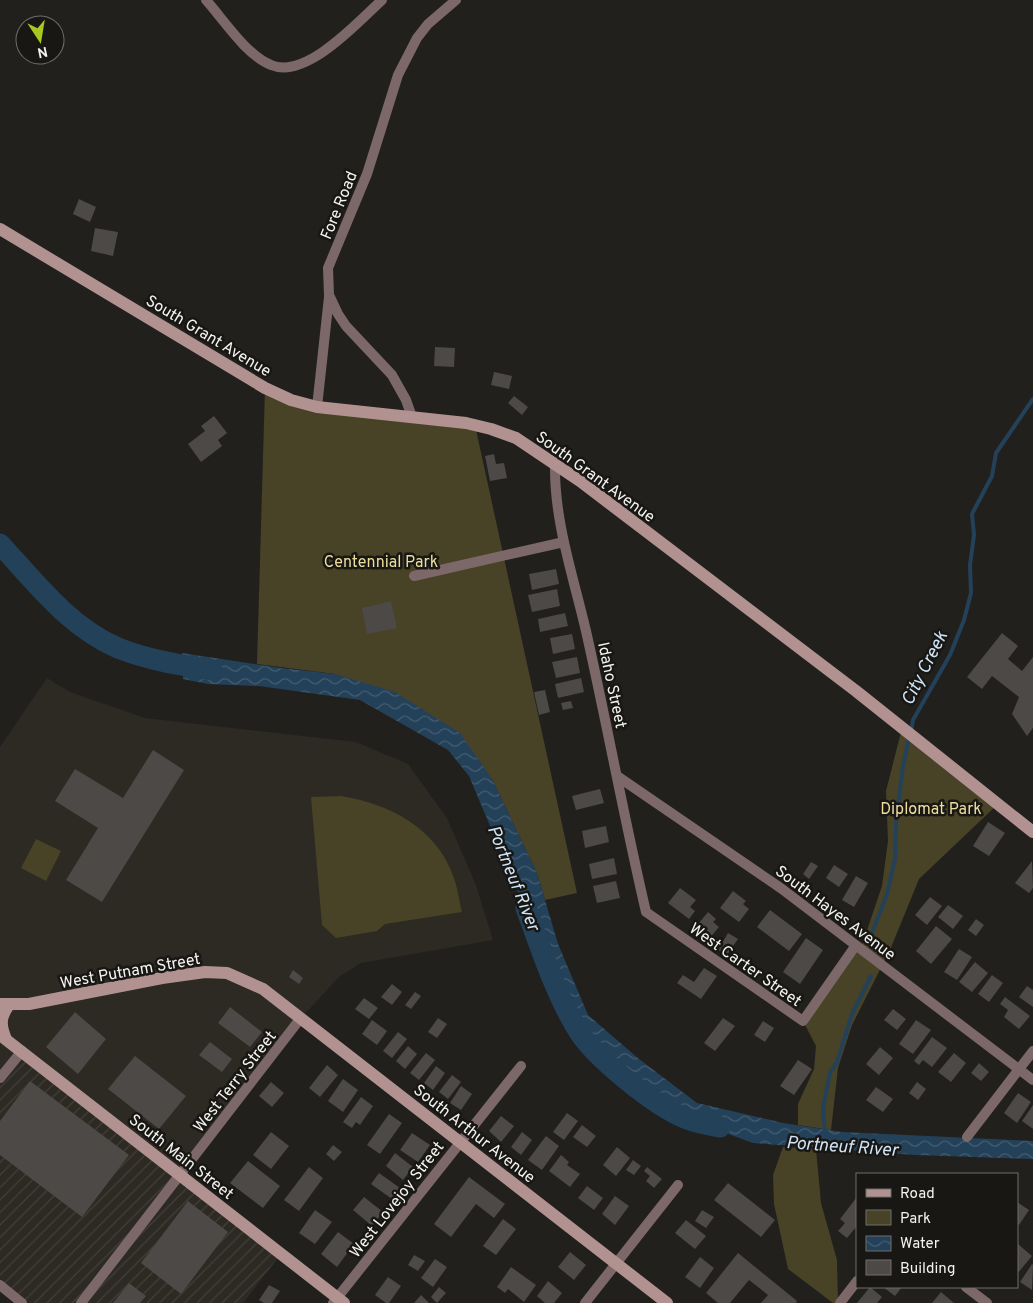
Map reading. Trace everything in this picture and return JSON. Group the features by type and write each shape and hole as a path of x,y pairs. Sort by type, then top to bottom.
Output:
{"main road":[{"name":"South Grant Avenue","path":"0,229 266,388 291,400 317,408 412,417 491,429 516,438 555,464 902,728 918,743 1033,832"},
{"name":"West Putnam Street","path":"4,1005 29,1004 176,975 205,972 227,974 263,989"},
{"name":"South Arthur Avenue","path":"263,989 667,1303"},
{"path":"3,1037 1,1019 4,1005"},
{"name":"South Main Street","path":"3,1037 338,1301"}],"street":[{"path":"206,0 251,52 270,65 281,68 305,63 320,53 352,29 382,0"},
{"name":"Fore Road","path":"412,417 403,393 392,375 346,326 329,295 327,283 328,268 367,174 398,75 417,38 428,24 456,0"},
{"path":"317,408 329,295"},
{"name":"Idaho Street","path":"555,464 555,491 564,542 585,629 646,912"},
{"path":"414,576 564,542"},
{"name":"South Hayes Avenue","path":"617,776 782,889 1033,1080"},
{"name":"West Carter Street","path":"646,912 803,1021 856,945"},
{"name":"West Terry Street","path":"81,1303 300,1019"},
{"path":"967,1137 1033,1050"},
{"path":"0,1078 22,1051"},
{"name":"West Lovejoy Street","path":"338,1301 521,1066"},
{"path":"585,1303 678,1185"},
{"path":"840,1303 856,1282"},
{"path":"0,1286 22,1303"},
{"path":"967,1288 987,1303"}],"shaded area":[{"path":"47,678 70,692 145,718 356,742 408,764 447,818 476,885 493,940 361,963 340,976 300,1019 180,1175 0,1078 0,747"},
{"path":"22,1051 281,1254 243,1303 22,1303 0,1285 0,1078"}],"green space":[{"name":"Centennial Park","path":"265,388 291,400 475,425 577,893 545,900 537,873 492,779 335,674 257,664"},
{"name":"Diplomat Park","path":"902,728 998,804 919,879 890,950 852,1025 838,1068 831,1130 798,1125 798,1104 814,1069 816,1046 803,1021 856,945 861,948 882,886 888,841 886,791"},
{"path":"341,796 377,805 394,812 424,832 446,860 455,882 462,912 385,924 377,931 336,938 322,925 311,797"},
{"path":"36,839 61,851 46,881 21,868"},
{"path":"783,1147 816,1149 821,1203 837,1260 838,1303 833,1303 788,1269 774,1204 773,1175"}],"water":[{"path":"182,653 335,674 395,692 460,733 492,779 537,873 558,944 588,1015 639,1059 697,1103 783,1123 842,1132 1033,1141 1033,1159 915,1155 753,1143 693,1121 625,1079 572,1020 469,776 448,750 360,700 259,686 208,684 183,679"}],"building":[{"path":"79,199 96,207 90,222 73,214"},
{"path":"95,228 118,232 113,256 91,251"},
{"path":"435,347 455,348 454,367 434,366"},
{"path":"494,372 512,376 509,389 491,385"},
{"path":"514,396 528,407 522,415 508,403"},
{"path":"214,416 227,433 218,440 222,446 201,462 188,444 205,431 201,426"},
{"path":"494,454 496,464 504,463 507,478 490,481 485,456"},
{"path":"556,569 559,584 532,590 529,574"},
{"path":"557,589 560,606 532,612 528,595"},
{"path":"391,601 397,628 367,634 362,608"},
{"path":"565,613 568,626 540,632 538,619"},
{"path":"1002,633 1018,646 1008,659 1022,671 1033,657 1033,728 1027,736 1012,714 1019,697 992,676 982,689 967,677"},
{"path":"572,634 575,649 553,654 550,638"},
{"path":"577,657 580,673 556,678 552,662"},
{"path":"581,678 584,692 558,698 555,684"},
{"path":"545,690 550,712 539,715 534,692"},
{"path":"571,701 573,708 563,710 561,703"},
{"path":"153,750 184,770 102,902 66,880 98,828 55,801 75,769 123,798"},
{"path":"600,789 604,803 576,810 572,796"},
{"path":"988,822 1005,833 989,856 973,846"},
{"path":"606,826 609,842 585,848 582,831"},
{"path":"614,858 617,874 592,879 589,864"},
{"path":"1032,861 1033,888 1029,893 1015,883"},
{"path":"811,862 818,866 809,879 803,874"},
{"path":"834,865 848,874 839,887 826,878"},
{"path":"856,876 868,883 854,907 842,900"},
{"path":"616,881 620,898 597,903 593,886"},
{"path":"680,888 696,900 690,907 695,911 689,919 668,903"},
{"path":"733,891 746,901 743,904 749,909 739,922 720,908"},
{"path":"930,897 942,906 927,925 915,915"},
{"path":"948,905 963,916 953,929 938,917"},
{"path":"770,910 802,934 789,951 757,927"},
{"path":"708,912 716,919 713,922 719,927 708,940 694,929"},
{"path":"976,919 984,925 976,936 968,930"},
{"path":"936,926 952,939 931,964 916,951"},
{"path":"728,933 738,939 727,955 718,950"},
{"path":"806,938 823,950 800,984 783,972"},
{"path":"959,949 972,957 957,980 944,972"},
{"path":"975,962 988,973 972,992 959,982"},
{"path":"704,968 717,976 701,999 677,983 683,975 694,982"},
{"path":"293,970 303,978 299,984 289,977"},
{"path":"992,975 1003,983 989,1002 978,994"},
{"path":"392,984 402,992 392,1005 381,997"},
{"path":"1027,986 1033,990 1033,1007 1019,997"},
{"path":"415,992 421,996 411,1009 405,1005"},
{"path":"1005,997 1030,1016 1019,1029 1004,1017 1008,1010 1000,1004"},
{"path":"364,998 378,1008 369,1019 355,1009"},
{"path":"230,1007 262,1032 250,1047 218,1023"},
{"path":"893,1009 906,1019 897,1030 884,1020"},
{"path":"75,1012 106,1039 78,1074 46,1047"},
{"path":"438,1018 447,1024 437,1038 428,1032"},
{"path":"723,1018 735,1026 715,1051 704,1043"},
{"path":"372,1020 387,1031 377,1045 362,1034"},
{"path":"916,1020 931,1030 913,1054 899,1044"},
{"path":"763,1021 774,1028 765,1042 754,1035"},
{"path":"398,1032 407,1039 392,1058 383,1051"},
{"path":"932,1037 947,1048 932,1067 923,1060 919,1065 914,1061"},
{"path":"210,1042 232,1059 222,1072 199,1055"},
{"path":"408,1046 417,1054 405,1069 396,1061"},
{"path":"880,1047 893,1058 879,1075 866,1064"},
{"path":"426,1053 435,1060 419,1080 410,1073"},
{"path":"954,1053 966,1063 951,1082 938,1072"},
{"path":"135,1056 186,1096 159,1129 108,1089"},
{"path":"798,1060 812,1069 794,1095 780,1086"},
{"path":"979,1063 989,1072 981,1081 971,1073"},
{"path":"327,1065 338,1075 320,1097 309,1088"},
{"path":"436,1066 445,1073 433,1090 424,1083"},
{"path":"452,1075 461,1082 448,1099 439,1092"},
{"path":"343,1079 358,1090 343,1112 328,1101"},
{"path":"30,1081 129,1155 82,1217 0,1155 0,1121"},
{"path":"271,1082 284,1093 272,1107 259,1096"},
{"path":"917,1082 926,1089 918,1100 909,1093"},
{"path":"461,1086 472,1094 461,1110 450,1103"},
{"path":"876,1087 893,1099 883,1112 866,1100"},
{"path":"1018,1093 1031,1102 1017,1123 1004,1113"},
{"path":"361,1097 373,1106 360,1125 356,1122 352,1128 343,1122"},
{"path":"1033,1105 1033,1129 1022,1121"},
{"path":"567,1113 578,1121 564,1140 553,1132"},
{"path":"389,1114 402,1123 380,1154 367,1145"},
{"path":"501,1116 514,1126 501,1142 489,1131"},
{"path":"582,1125 596,1136 587,1147 573,1137"},
{"path":"271,1132 289,1146 271,1169 253,1155"},
{"path":"522,1132 532,1140 521,1155 511,1147"},
{"path":"412,1133 430,1145 418,1162 400,1150"},
{"path":"546,1136 559,1146 542,1170 528,1160"},
{"path":"333,1145 342,1152 334,1161 326,1154"},
{"path":"617,1147 630,1158 616,1176 603,1165"},
{"path":"395,1153 413,1167 403,1180 386,1166"},
{"path":"561,1155 569,1162 567,1165 580,1174 570,1187 549,1171"},
{"path":"633,1160 641,1166 634,1175 626,1170"},
{"path":"248,1161 280,1186 263,1208 230,1183"},
{"path":"309,1167 323,1178 299,1211 284,1200"},
{"path":"647,1167 662,1179 654,1188 646,1181 650,1176 644,1171"},
{"path":"379,1173 400,1188 392,1199 371,1184"},
{"path":"469,1177 505,1204 494,1218 476,1204 451,1237 434,1224"},
{"path":"728,1183 775,1220 761,1237 714,1200"},
{"path":"587,1186 603,1198 594,1210 578,1198"},
{"path":"615,1196 629,1206 615,1225 602,1214"},
{"path":"364,1197 383,1212 372,1226 353,1210"},
{"path":"856,1198 856,1227 847,1238 838,1231 845,1223 840,1219"},
{"path":"188,1201 228,1232 181,1294 141,1263"},
{"path":"1018,1203 1029,1210 1018,1224"},
{"path":"315,1210 332,1222 315,1244 299,1233"},
{"path":"702,1210 714,1217 706,1228 695,1221"},
{"path":"503,1219 516,1229 496,1255 483,1246"},
{"path":"686,1220 706,1236 695,1249 675,1233"},
{"path":"338,1232 354,1244 337,1267 321,1254"},
{"path":"1018,1244 1032,1256 1018,1273"},
{"path":"570,1252 586,1265 574,1280 558,1267"},
{"path":"738,1253 797,1301 796,1303 761,1303 768,1295 749,1280 730,1303 718,1303 706,1293"},
{"path":"414,1255 425,1261 418,1271 408,1265"},
{"path":"700,1257 714,1268 700,1288 685,1277"},
{"path":"435,1259 447,1267 433,1287 421,1278"},
{"path":"1033,1265 1032,1290 1020,1282"},
{"path":"511,1267 536,1285 524,1302 508,1289 505,1293 497,1287"},
{"path":"388,1277 401,1286 389,1303 386,1303 375,1295"},
{"path":"548,1281 562,1293 554,1303 545,1303 537,1296"},
{"path":"129,1283 146,1296 140,1303 113,1303"},
{"path":"269,1285 280,1291 272,1303 264,1303 259,1300"},
{"path":"439,1287 446,1293 437,1303 431,1297"},
{"path":"869,1288 882,1297 877,1303 857,1303"},
{"path":"884,1288 901,1288 895,1296"},
{"path":"941,1292 954,1303 932,1303"},
{"path":"421,1295 429,1303 414,1303"}],"waterway":[{"name":"City Creek","path":"911,731 913,720 950,655 964,620 971,593 970,565 974,535 972,514 992,476 996,453 1033,399"},
{"name":"Portneuf River","path":"0,544 68,616 100,639 141,656 212,670"},
{"name":"City Creek","path":"872,933 887,894 895,859 896,822 903,766 909,738"},
{"name":"Portneuf River","path":"526,908 548,969 568,1013 584,1039 610,1066 659,1104 687,1119 720,1127"},
{"name":"City Creek","path":"825,1134 823,1108 830,1073 837,1062 852,1014 871,976"}]}
